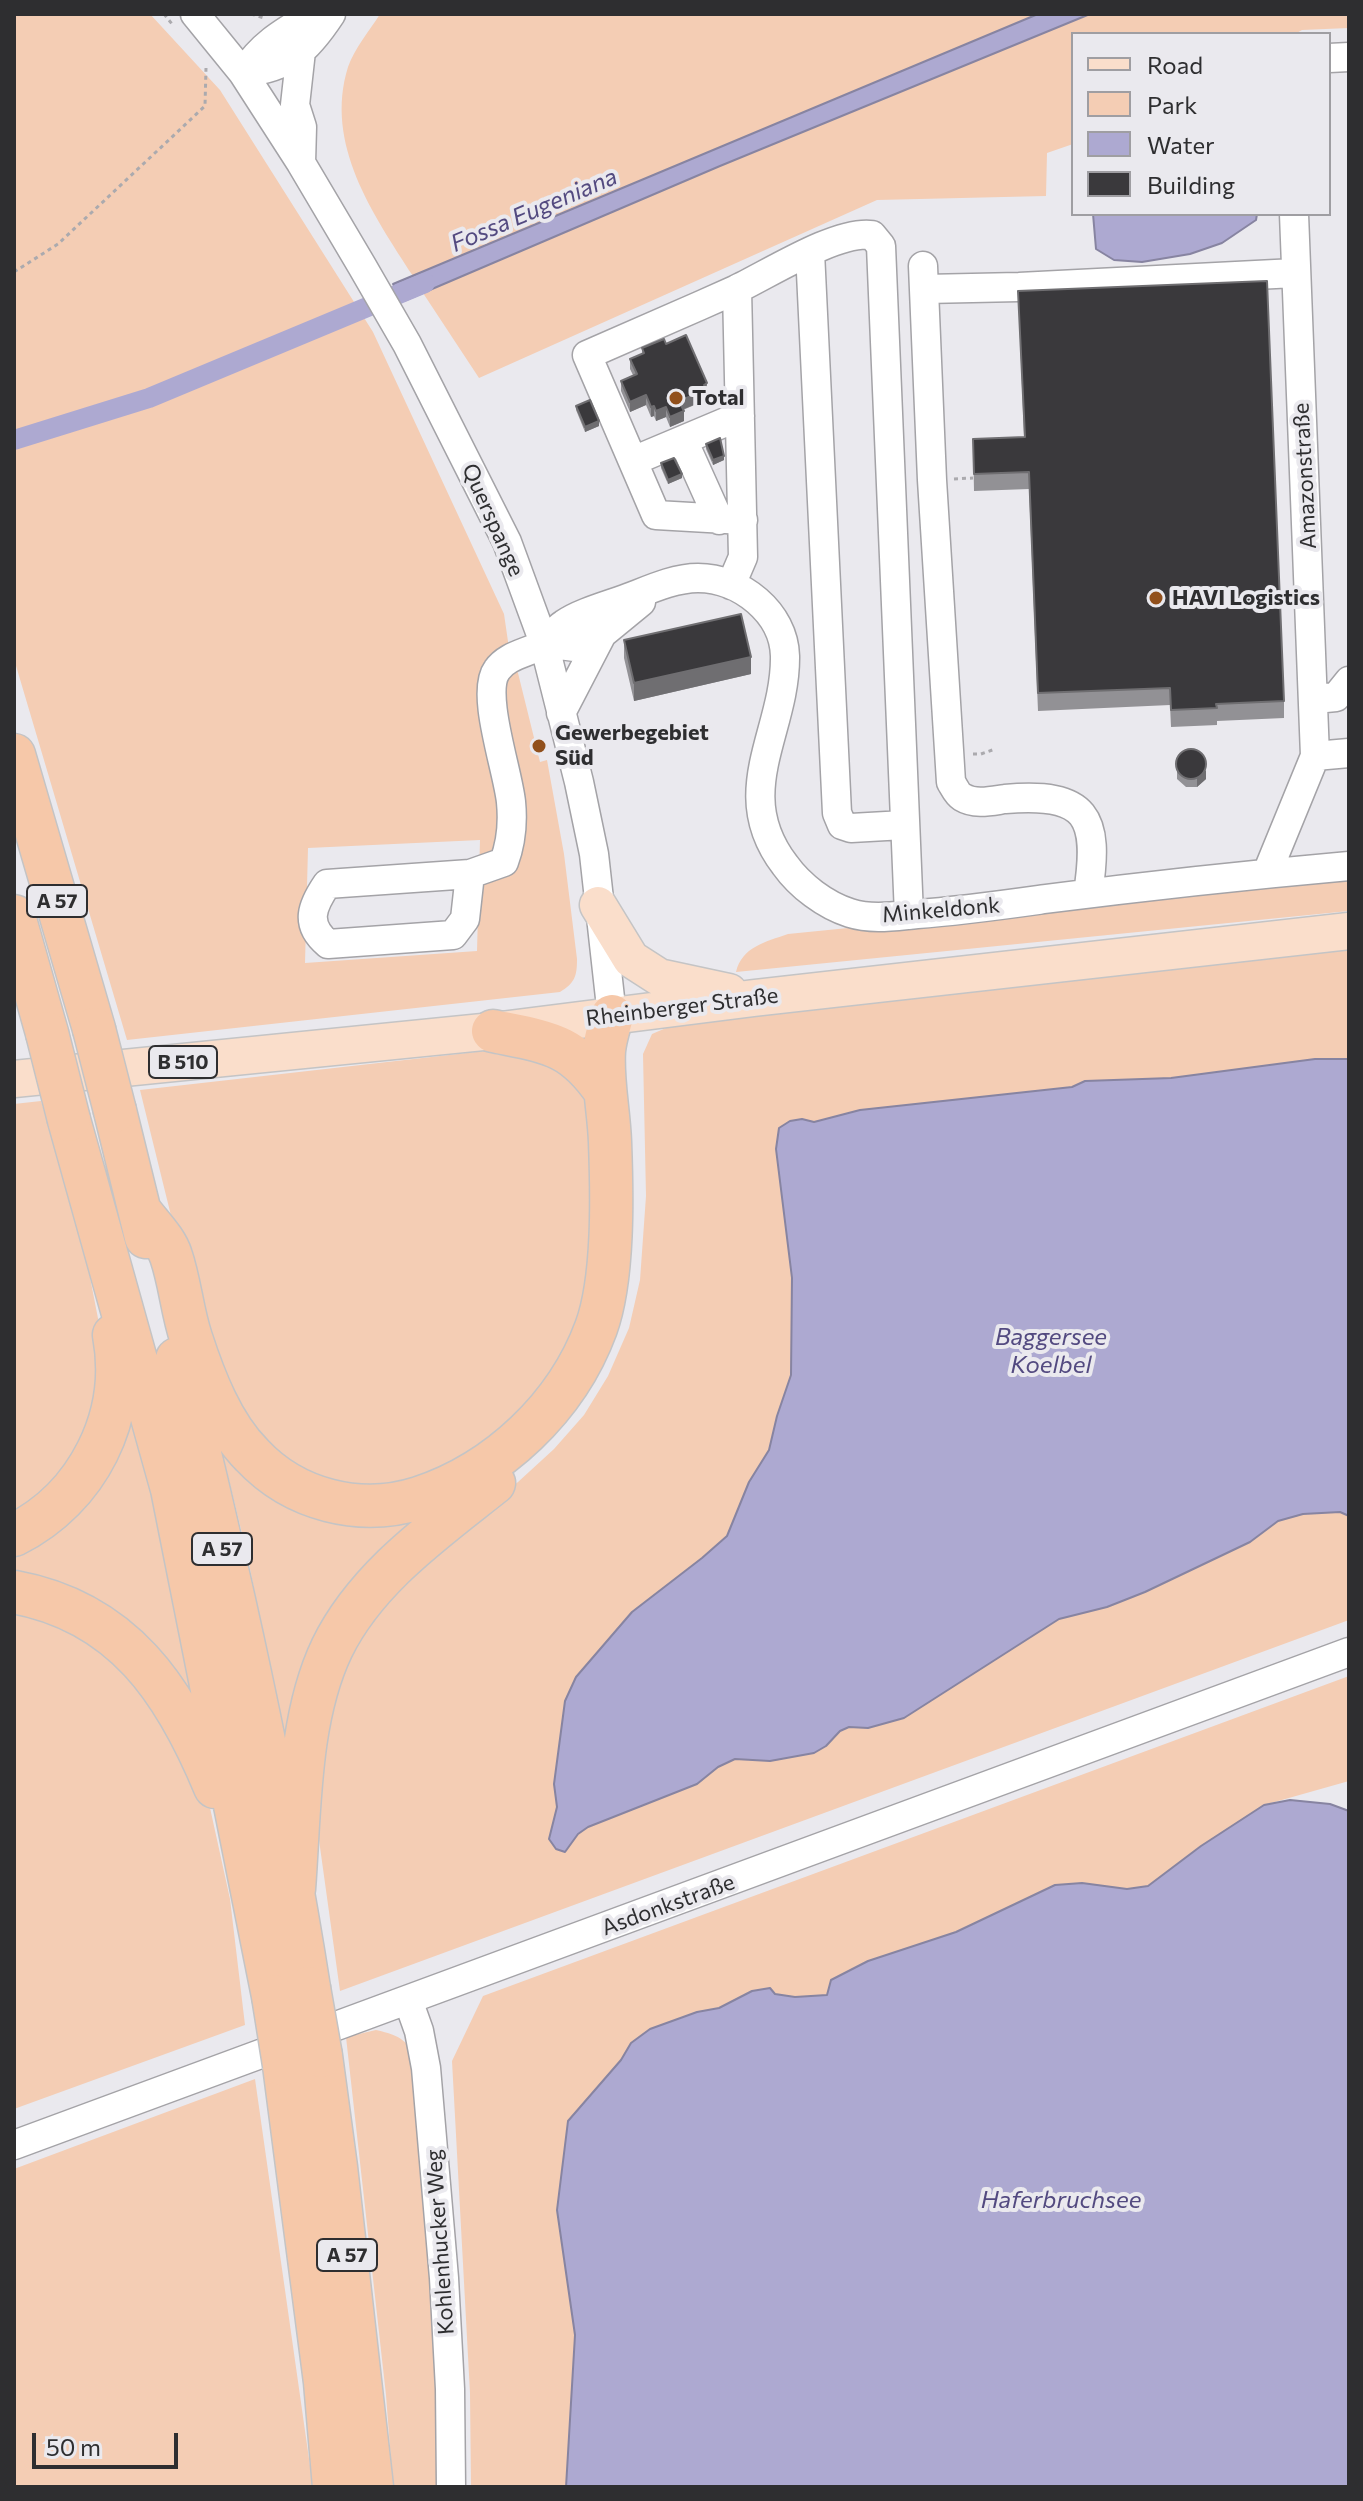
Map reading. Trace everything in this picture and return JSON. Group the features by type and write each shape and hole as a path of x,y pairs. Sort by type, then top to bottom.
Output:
{"highway":[{"name":"A 57","path":"14,755 94,1029 211,1498 294,1889 291,1992"},
{"name":"A 57","path":"14,916 172,1489 249,1868 291,1992 303,2060 334,2487"},
{"path":"140,1211 170,1253 191,1338 221,1411 233,1433 252,1456 294,1488 316,1497 358,1505 402,1503 439,1491 497,1457 536,1424 565,1389 583,1359 597,1326 606,1279 610,1172 604,1050 612,1016"},
{"path":"294,1889 305,1754 317,1691 332,1648 352,1614 381,1579 420,1542 537,1449 561,1424 583,1396 617,1329 630,1284 634,1112 632,1079 625,1047 612,1016"},
{"path":"493,1031 551,1042 571,1053 592,1071 605,1091"},
{"path":"14,1535 47,1515 76,1486 101,1448 108,1431 116,1391 116,1346 108,1307 115,1279"},
{"path":"14,1592 76,1611 99,1624 116,1635 152,1671 185,1719 249,1868"},
{"name":"A 57","path":"303,2060 336,2167 372,2487"}],"main road":[{"path":"598,905 631,959 659,977 754,998"},
{"name":"Rheinberger Straße","path":"14,1079 493,1031 754,998 1349,931"}],"street":[{"name":"Querspange","path":"195,14 243,73 362,266 407,344 507,542 544,643 587,817 612,1016"},
{"path":"243,73 257,52 314,14"},
{"path":"243,73 273,69 301,51 331,14"},
{"path":"301,51 295,105 302,127 301,163"},
{"name":"Amazonstraße","path":"1267,873 1315,756 1294,216"},
{"path":"731,520 656,515 587,355 737,289 810,252 858,233 872,235 881,246 909,915"},
{"path":"810,252 837,813 842,825 851,828 904,825"},
{"path":"1088,893 1093,865 1092,832 1083,815 1056,799 1038,796 976,802 960,796 951,782 932,480 924,277 1019,287 1295,273"},
{"path":"731,520 740,416 737,289"},
{"path":"633,461 740,416"},
{"path":"683,440 731,520 743,557 731,585"},
{"name":"Minkeldonk","path":"544,643 565,623 664,584 695,578 715,579 754,597 776,622 783,638 783,680 763,762 760,795 762,819 778,857 794,877 822,900 849,913 876,917 909,915 1349,866"},
{"path":"470,874 465,919 453,935 328,944 317,935 313,904 327,884 470,874 504,862 510,845 511,802 490,691 496,670 508,660 544,643 575,647 602,634 664,584"},
{"path":"561,713 602,634"},
{"path":"1315,699 1336,697 1349,681"},
{"path":"1315,756 1349,753"},
{"name":"Asdonkstraße","path":"14,2145 1349,1652"},
{"name":"Kohlenhucker Weg","path":"408,2000 423,2047 427,2083 444,2278 451,2487"}],"path":[{"path":"14,272 58,244 205,106 206,67"}],"green space":[{"path":"14,14 150,14 220,90 373,332 504,614 512,669 517,669 540,762 547,760 564,854 577,959 574,978 560,992 127,1040 14,659","holes":["480,840 477,951 305,963 308,848"]},
{"path":"380,14 1038,14 413,276 356,177 342,123 342,96 348,67"},
{"path":"1090,14 1349,14 1349,28 1298,32 1071,32 1071,145 1047,153 1046,196 877,200 479,378 423,293 720,166"},
{"path":"1349,878 1349,911 736,972 749,951 788,934"},
{"path":"1349,949 1349,1059 1315,1059 1171,1078 1085,1081 1072,1087 860,1110 814,1122 802,1119 776,1149 792,1279 791,1375 769,1450 749,1482 727,1536 632,1612 576,1677 565,1701 554,1784 557,1807 549,1839 565,1852 578,1834 588,1827 697,1784 718,1767 735,1759 770,1761 826,1746 840,1731 849,1727 868,1728 904,1718 1059,1619 1107,1607 1145,1592 1250,1542 1278,1521 1303,1514 1340,1512 1349,1516 1349,1620 340,1991 314,1804 325,1709 359,1627 441,1540 518,1482 554,1449 584,1415 608,1376 629,1328 640,1280 646,1196 643,1054 652,1034 673,1025"},
{"path":"502,1049 541,1050 589,1082 595,1286 550,1386 452,1471 371,1492 305,1477 256,1440 198,1325 140,1090"},
{"path":"41,1101 88,1267 102,1339 104,1391 85,1452 14,1520 14,1104"},
{"path":"127,1389 201,1715 14,1580 14,1544"},
{"path":"216,1427 266,1477 431,1501 291,1773 247,1554"},
{"path":"14,1604 119,1657 205,1785 230,1899 245,2025 14,2109"},
{"path":"1349,1676 1349,1781 1264,1805 1148,1886 1127,1889 1082,1883 868,1962 831,1980 828,1995 795,1997 752,1991 719,2008 697,2012 631,2043 621,2060 568,2121 557,2210 575,2335 566,2487 471,2487 470,2393 452,2061 483,1996"},
{"path":"376,2030 403,2040 418,2063 442,2487 393,2487 386,2395 346,2037"},
{"path":"255,2079 313,2487 14,2487 14,2169"}],"water":[{"path":"1038,14 1090,14 720,166 404,301 393,284"},
{"path":"1093,216 1257,216 1256,220 1222,243 1190,254 1142,262 1114,260 1096,249"},
{"name":"Baggersee Koelbel","path":"1315,1059 1349,1059 1349,1516 1340,1512 1303,1514 1278,1521 1250,1542 1145,1592 1107,1607 1059,1619 904,1718 868,1728 849,1727 814,1753 770,1761 735,1759 718,1767 697,1784 588,1827 578,1834 565,1852 556,1849 549,1839 557,1807 554,1784 565,1701 576,1677 632,1612 727,1536 749,1482 769,1450 791,1375 792,1278 776,1149 779,1128 790,1121 802,1119 814,1122 860,1110 1072,1087 1085,1081 1171,1078"},
{"name":"Haferbruchsee","path":"1290,1800 1330,1804 1349,1811 1349,2487 566,2487 575,2335 557,2210 568,2121 621,2060 631,2043 650,2029 697,2012 719,2008 752,1991 770,1988 775,1994 795,1997 827,1995 831,1980 868,1961 956,1932 1055,1885 1082,1883 1127,1889 1148,1886 1201,1846 1264,1805"}],"building":[{"name":"HAVI Logistics","path":"1267,281 1284,701 1216,704 1217,708 1171,710 1170,688 1038,693 1029,472 974,474 973,439 1025,437 1018,291"},
{"path":"686,335 707,383 704,385 706,390 679,401 684,411 670,417 666,407 656,411 654,406 651,407 646,395 630,402 621,381 637,374 630,359 644,353 642,348 664,339 666,344"},
{"path":"590,400 599,421 585,427 576,406"},
{"path":"720,438 724,456 713,460 706,444"},
{"path":"674,458 682,474 668,480 661,463"},
{"path":"741,614 751,657 634,683 624,640"},
{"path":"1191,749 1197,750 1205,758 1205,770 1197,778 1191,779 1185,778 1177,770 1176,764 1177,758 1185,750"}],"waterway":[{"name":"Fossa Eugeniana","path":"14,440 149,398 425,283"}],"place":[{"name":"Total","path":"676,398"},
{"name":"HAVI Logistics","path":"1156,598"},
{"name":"Gewerbegebiet Süd","path":"539,746"}]}
